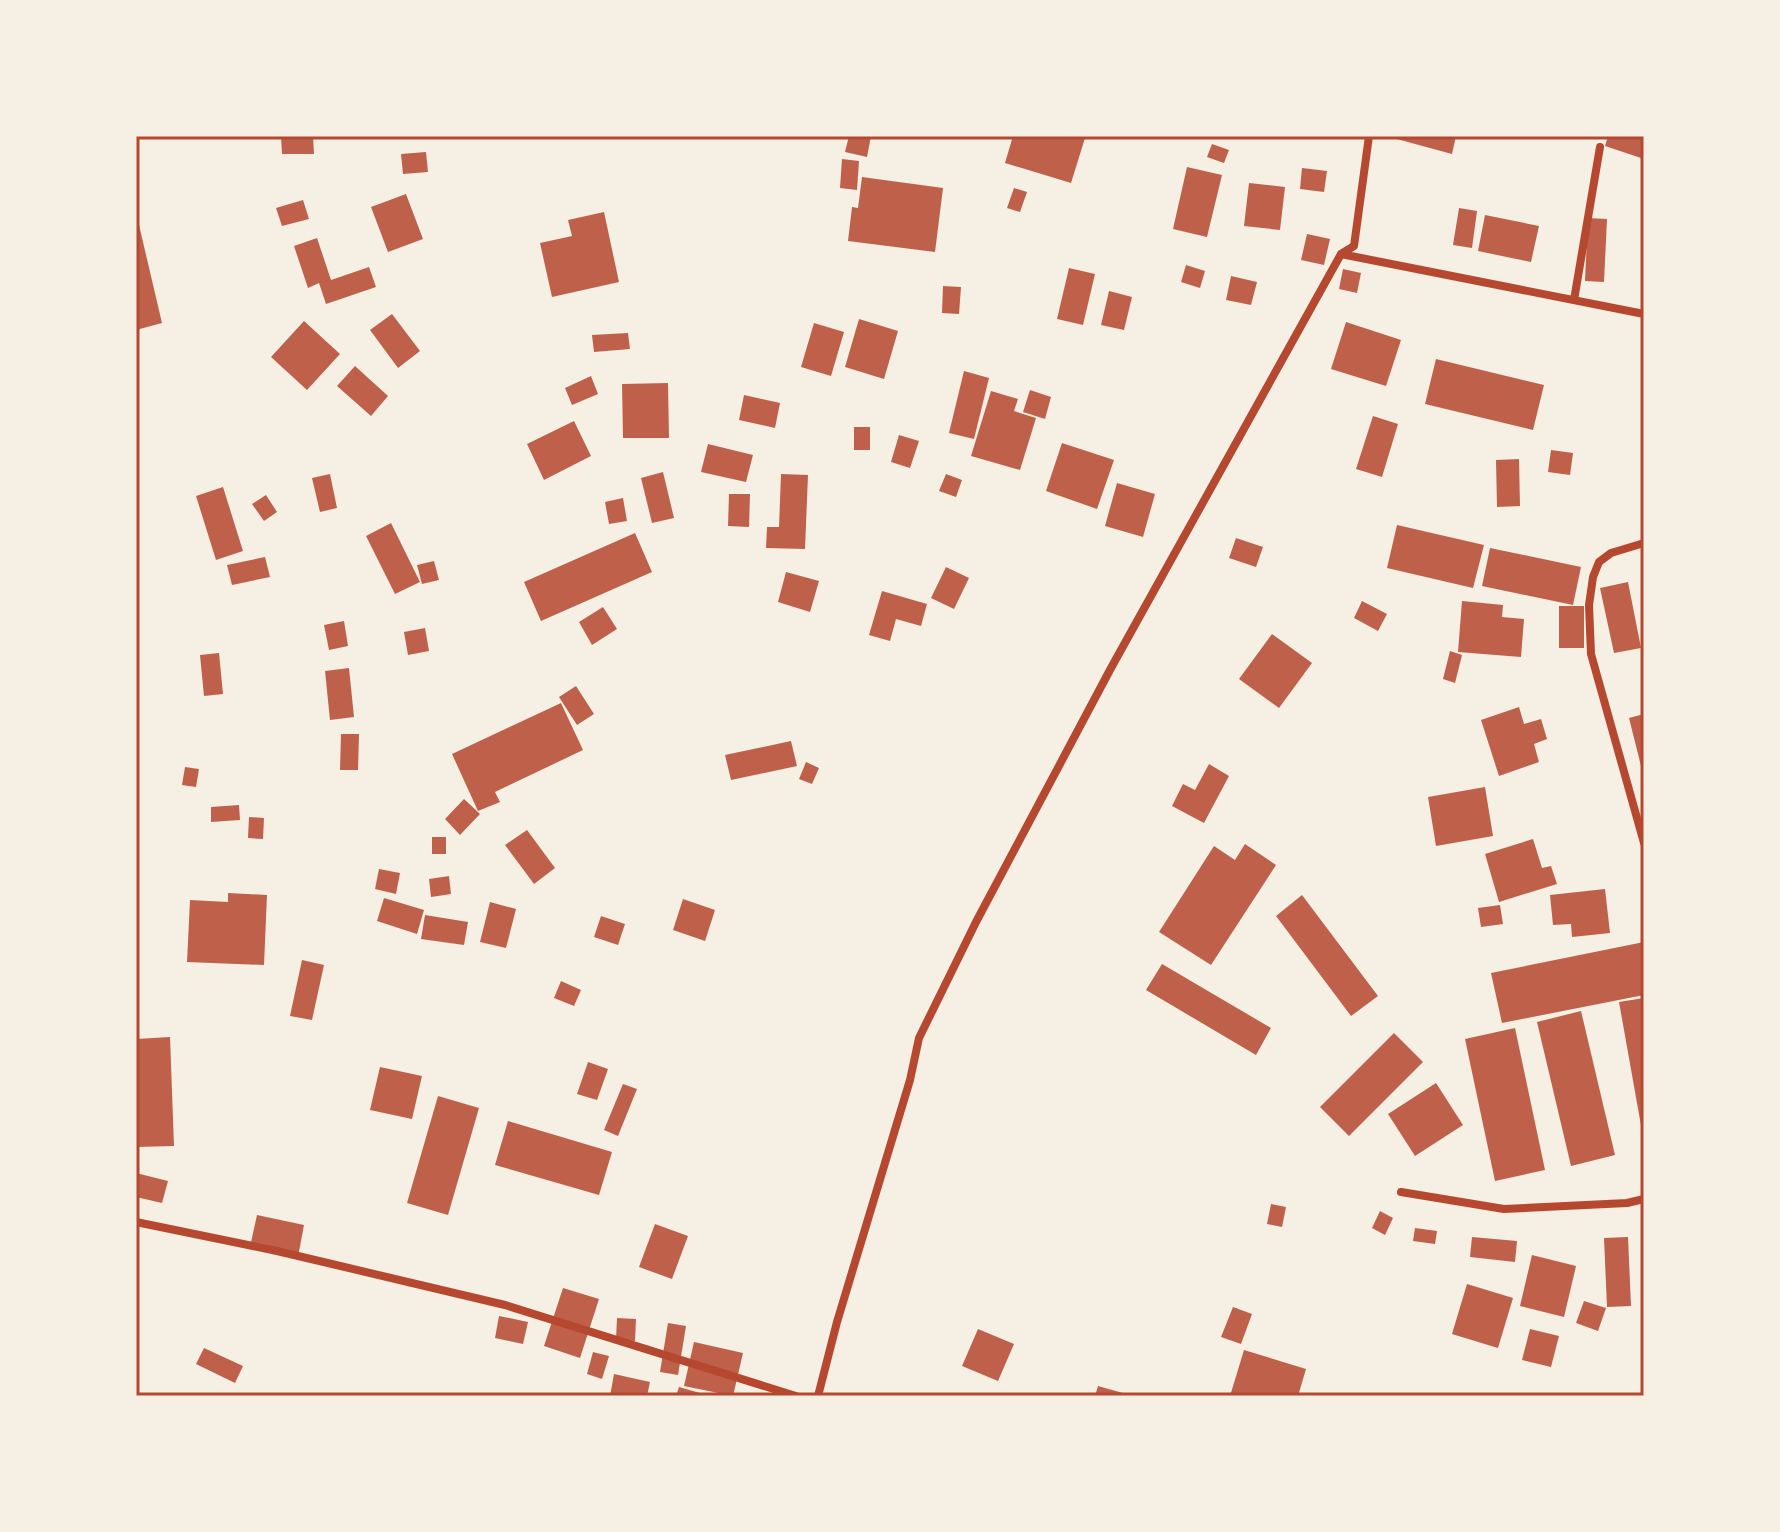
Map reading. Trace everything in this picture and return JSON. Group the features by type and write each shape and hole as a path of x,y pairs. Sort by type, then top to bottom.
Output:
{"street":[{"path":"818,1396 837,1322 910,1080 919,1038 976,922 1111,668 1341,254 1354,246 1369,136"},
{"path":"1574,300 1600,147"},
{"path":"1341,254 1644,314"},
{"path":"1644,543 1611,553 1599,562 1593,577 1589,605 1591,654 1644,843"},
{"path":"1401,1192 1504,1209 1627,1203 1644,1199"},
{"path":"136,1222 277,1251 505,1305 796,1396"}],"building":[{"path":"281,136 313,136 314,154 282,154"},
{"path":"849,136 871,136 867,157 845,152"},
{"path":"1013,136 1085,138 1071,183 1005,163"},
{"path":"1393,136 1456,136 1452,154"},
{"path":"1608,136 1644,136 1644,159 1605,146"},
{"path":"1212,144 1229,150 1224,163 1207,157"},
{"path":"426,152 428,172 403,174 401,154"},
{"path":"842,159 859,161 857,190 840,188"},
{"path":"1187,167 1222,175 1207,237 1173,229"},
{"path":"1302,168 1327,171 1324,192 1300,189"},
{"path":"862,177 943,188 935,252 848,241 852,207 858,208"},
{"path":"1249,183 1285,187 1280,230 1244,226"},
{"path":"1014,188 1027,192 1020,212 1007,208"},
{"path":"406,194 423,239 388,252 371,207"},
{"path":"303,200 309,219 282,226 276,208"},
{"path":"1459,208 1477,211 1472,248 1453,245"},
{"path":"604,212 619,282 552,297 540,243 572,236 568,220"},
{"path":"1485,215 1539,226 1531,262 1478,251"},
{"path":"1588,218 1607,219 1604,282 1585,281"},
{"path":"139,225 162,323 136,330 136,226"},
{"path":"1307,234 1330,239 1324,265 1301,260"},
{"path":"317,238 331,280 369,267 376,287 326,304 319,283 308,288 294,246"},
{"path":"1186,265 1205,271 1200,288 1181,282"},
{"path":"1069,268 1095,274 1083,325 1057,319"},
{"path":"1343,269 1361,273 1357,293 1339,289"},
{"path":"1231,276 1257,282 1251,305 1226,300"},
{"path":"943,286 961,287 959,314 942,313"},
{"path":"1109,291 1132,297 1124,330 1101,325"},
{"path":"392,314 420,351 398,368 370,330"},
{"path":"859,319 898,331 884,379 845,367"},
{"path":"304,321 340,354 307,390 271,357"},
{"path":"1346,322 1401,340 1386,386 1331,369"},
{"path":"814,323 844,332 831,376 801,367"},
{"path":"628,333 630,349 594,352 592,335"},
{"path":"1436,359 1544,385 1533,430 1425,404"},
{"path":"355,366 388,396 371,416 337,386"},
{"path":"964,371 989,378 974,439 949,433"},
{"path":"591,376 598,394 572,405 565,388"},
{"path":"668,383 669,438 623,438 622,384"},
{"path":"1030,390 1051,397 1045,419 1023,412"},
{"path":"991,391 1018,399 1014,411 1036,418 1020,470 971,456"},
{"path":"744,395 780,403 775,428 739,420"},
{"path":"1373,416 1398,424 1382,477 1356,469"},
{"path":"574,421 591,456 544,480 527,444"},
{"path":"854,427 870,427 870,450 854,450"},
{"path":"899,435 919,441 910,468 891,462"},
{"path":"1062,443 1114,460 1097,509 1046,491"},
{"path":"708,444 753,455 746,482 701,472"},
{"path":"1551,450 1573,453 1570,475 1548,472"},
{"path":"1519,459 1520,506 1497,507 1496,460"},
{"path":"663,472 674,518 652,523 641,478"},
{"path":"330,474 337,508 320,512 312,478"},
{"path":"781,474 808,475 805,549 766,548 767,527 779,527"},
{"path":"946,474 962,480 956,497 939,491"},
{"path":"1117,483 1155,494 1143,537 1105,526"},
{"path":"223,487 243,551 216,560 196,496"},
{"path":"729,494 750,494 749,527 728,526"},
{"path":"266,495 277,512 264,521 252,504"},
{"path":"623,498 627,521 609,524 605,502"},
{"path":"391,523 420,582 395,594 366,536"},
{"path":"1397,525 1484,545 1473,588 1387,568"},
{"path":"635,533 652,572 541,621 524,582"},
{"path":"1236,538 1263,547 1256,567 1229,558"},
{"path":"1490,548 1581,567 1573,605 1482,586"},
{"path":"265,557 270,577 232,585 227,565"},
{"path":"434,561 439,580 422,584 417,565"},
{"path":"946,567 969,578 954,609 931,598"},
{"path":"786,572 819,581 810,612 778,602"},
{"path":"1628,582 1641,648 1614,653 1600,588"},
{"path":"882,591 927,604 921,626 896,619 890,641 869,635"},
{"path":"1362,601 1387,614 1378,631 1354,618"},
{"path":"1462,601 1503,605 1502,617 1524,619 1521,657 1458,652"},
{"path":"1559,606 1584,606 1584,648 1559,648"},
{"path":"603,607 617,629 592,645 579,622"},
{"path":"344,621 348,646 329,650 324,625"},
{"path":"425,628 429,651 408,655 404,632"},
{"path":"1272,634 1312,663 1279,708 1239,679"},
{"path":"1450,651 1462,655 1455,683 1443,679"},
{"path":"219,653 223,694 204,696 200,655"},
{"path":"349,668 354,717 330,720 325,671"},
{"path":"576,686 594,714 577,725 559,697"},
{"path":"561,703 583,750 495,792 500,802 478,811 452,754"},
{"path":"1519,707 1524,724 1541,719 1547,739 1534,744 1539,762 1499,776 1481,720"},
{"path":"1644,714 1644,774 1643,774 1629,718"},
{"path":"341,734 359,734 358,770 340,770"},
{"path":"791,741 797,766 731,780 725,755"},
{"path":"806,762 819,768 812,784 799,779"},
{"path":"1209,764 1229,776 1204,823 1172,806 1183,784 1195,790"},
{"path":"185,767 199,769 196,787 182,785"},
{"path":"1485,787 1493,836 1436,846 1428,797"},
{"path":"464,799 480,814 460,835 445,819"},
{"path":"239,805 240,820 211,822 211,807"},
{"path":"249,817 264,818 263,839 248,838"},
{"path":"527,830 555,868 534,884 505,845"},
{"path":"432,837 446,837 446,854 432,854"},
{"path":"1533,839 1542,868 1551,866 1557,884 1499,902 1485,854"},
{"path":"1245,844 1276,865 1211,965 1159,932 1214,846 1235,860"},
{"path":"379,869 400,873 396,894 375,889"},
{"path":"449,876 451,894 431,897 429,879"},
{"path":"1605,889 1610,933 1572,937 1571,924 1553,925 1550,895"},
{"path":"228,893 267,895 264,965 187,962 190,900 228,902"},
{"path":"1302,895 1378,996 1351,1016 1276,916"},
{"path":"384,898 424,910 417,934 377,921"},
{"path":"683,899 715,910 705,941 673,930"},
{"path":"490,902 516,909 506,948 480,942"},
{"path":"1500,905 1503,924 1481,927 1478,908"},
{"path":"425,915 468,922 464,945 421,939"},
{"path":"601,916 625,924 618,945 594,937"},
{"path":"1644,942 1644,995 1502,1023 1491,973"},
{"path":"302,960 324,965 312,1020 290,1016"},
{"path":"1162,964 1271,1028 1256,1055 1146,990"},
{"path":"561,981 581,990 574,1006 554,998"},
{"path":"1644,998 1644,1131 1642,1131 1619,1002"},
{"path":"1581,1011 1615,1155 1571,1166 1537,1022"},
{"path":"1515,1028 1545,1170 1495,1181 1465,1039"},
{"path":"1394,1033 1423,1062 1349,1136 1320,1107"},
{"path":"170,1037 174,1146 136,1147 136,1039"},
{"path":"588,1062 608,1069 597,1100 577,1094"},
{"path":"380,1067 422,1076 412,1119 370,1110"},
{"path":"1436,1083 1463,1125 1415,1156 1388,1114"},
{"path":"623,1084 637,1089 618,1136 604,1130"},
{"path":"438,1096 479,1108 448,1215 407,1203"},
{"path":"508,1121 612,1152 599,1195 495,1165"},
{"path":"136,1173 168,1181 162,1203 136,1197"},
{"path":"1271,1204 1286,1207 1282,1227 1267,1224"},
{"path":"1380,1211 1393,1218 1385,1235 1372,1228"},
{"path":"257,1215 304,1225 298,1257 250,1247"},
{"path":"655,1224 688,1236 672,1279 639,1267"},
{"path":"1415,1228 1437,1231 1435,1244 1413,1241"},
{"path":"1472,1237 1517,1241 1515,1262 1470,1257"},
{"path":"1628,1237 1631,1306 1607,1307 1604,1238"},
{"path":"1532,1255 1576,1266 1564,1317 1520,1306"},
{"path":"1467,1284 1513,1298 1498,1348 1452,1334"},
{"path":"563,1288 599,1299 580,1358 544,1346"},
{"path":"1584,1301 1606,1308 1598,1331 1576,1323"},
{"path":"1233,1307 1252,1314 1241,1344 1221,1337"},
{"path":"499,1316 528,1322 523,1344 495,1338"},
{"path":"617,1318 636,1319 635,1341 616,1340"},
{"path":"668,1323 686,1326 678,1375 660,1372"},
{"path":"978,1329 1014,1344 998,1381 962,1366"},
{"path":"1530,1329 1559,1336 1551,1367 1522,1360"},
{"path":"694,1342 743,1353 733,1396 684,1386"},
{"path":"204,1348 243,1366 235,1383 196,1364"},
{"path":"1244,1350 1306,1369 1298,1396 1230,1396"},
{"path":"593,1352 609,1356 602,1379 587,1374"},
{"path":"614,1374 650,1382 647,1396 610,1396"},
{"path":"1098,1386 1130,1395 1130,1396 1095,1396"},
{"path":"679,1387 707,1395 707,1396 676,1396"}]}
